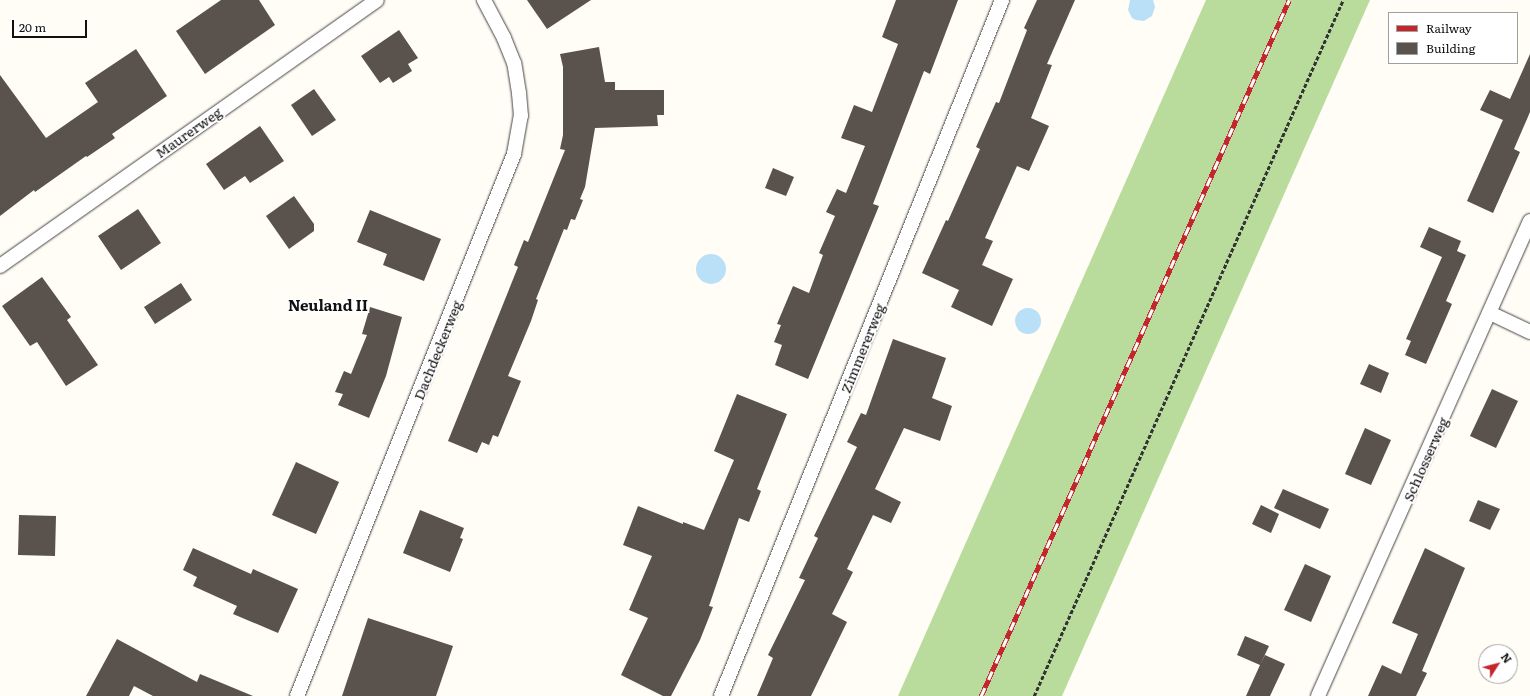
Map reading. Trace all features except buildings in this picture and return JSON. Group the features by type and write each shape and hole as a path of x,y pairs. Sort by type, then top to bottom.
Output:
{"lane":[{"name":"Maurerweg","path":"0,266 376,0"},
{"name":"Dachdeckerweg","path":"297,696 514,154 521,116 514,63 504,38 484,0"},
{"name":"Zimmererweg","path":"721,696 1002,0"},
{"name":"Schlosserweg","path":"1318,696 1530,221"},
{"path":"1490,313 1530,332"}],"path":[{"path":"1034,696 1343,0"}],"green space":[{"path":"1206,0 1370,0 1062,696 898,696"}],"water":[{"path":"1130,0 1153,0 1155,7 1152,16 1144,21 1132,18 1128,10"},
{"path":"711,254 722,258 726,269 722,280 711,284 700,280 696,269 700,258"},
{"path":"1028,308 1037,312 1041,321 1037,330 1028,334 1019,330 1015,321 1019,312"}],"railway":[{"path":"981,696 1289,0"}],"district":[{"name":"Neuland II","path":"328,305"}]}
